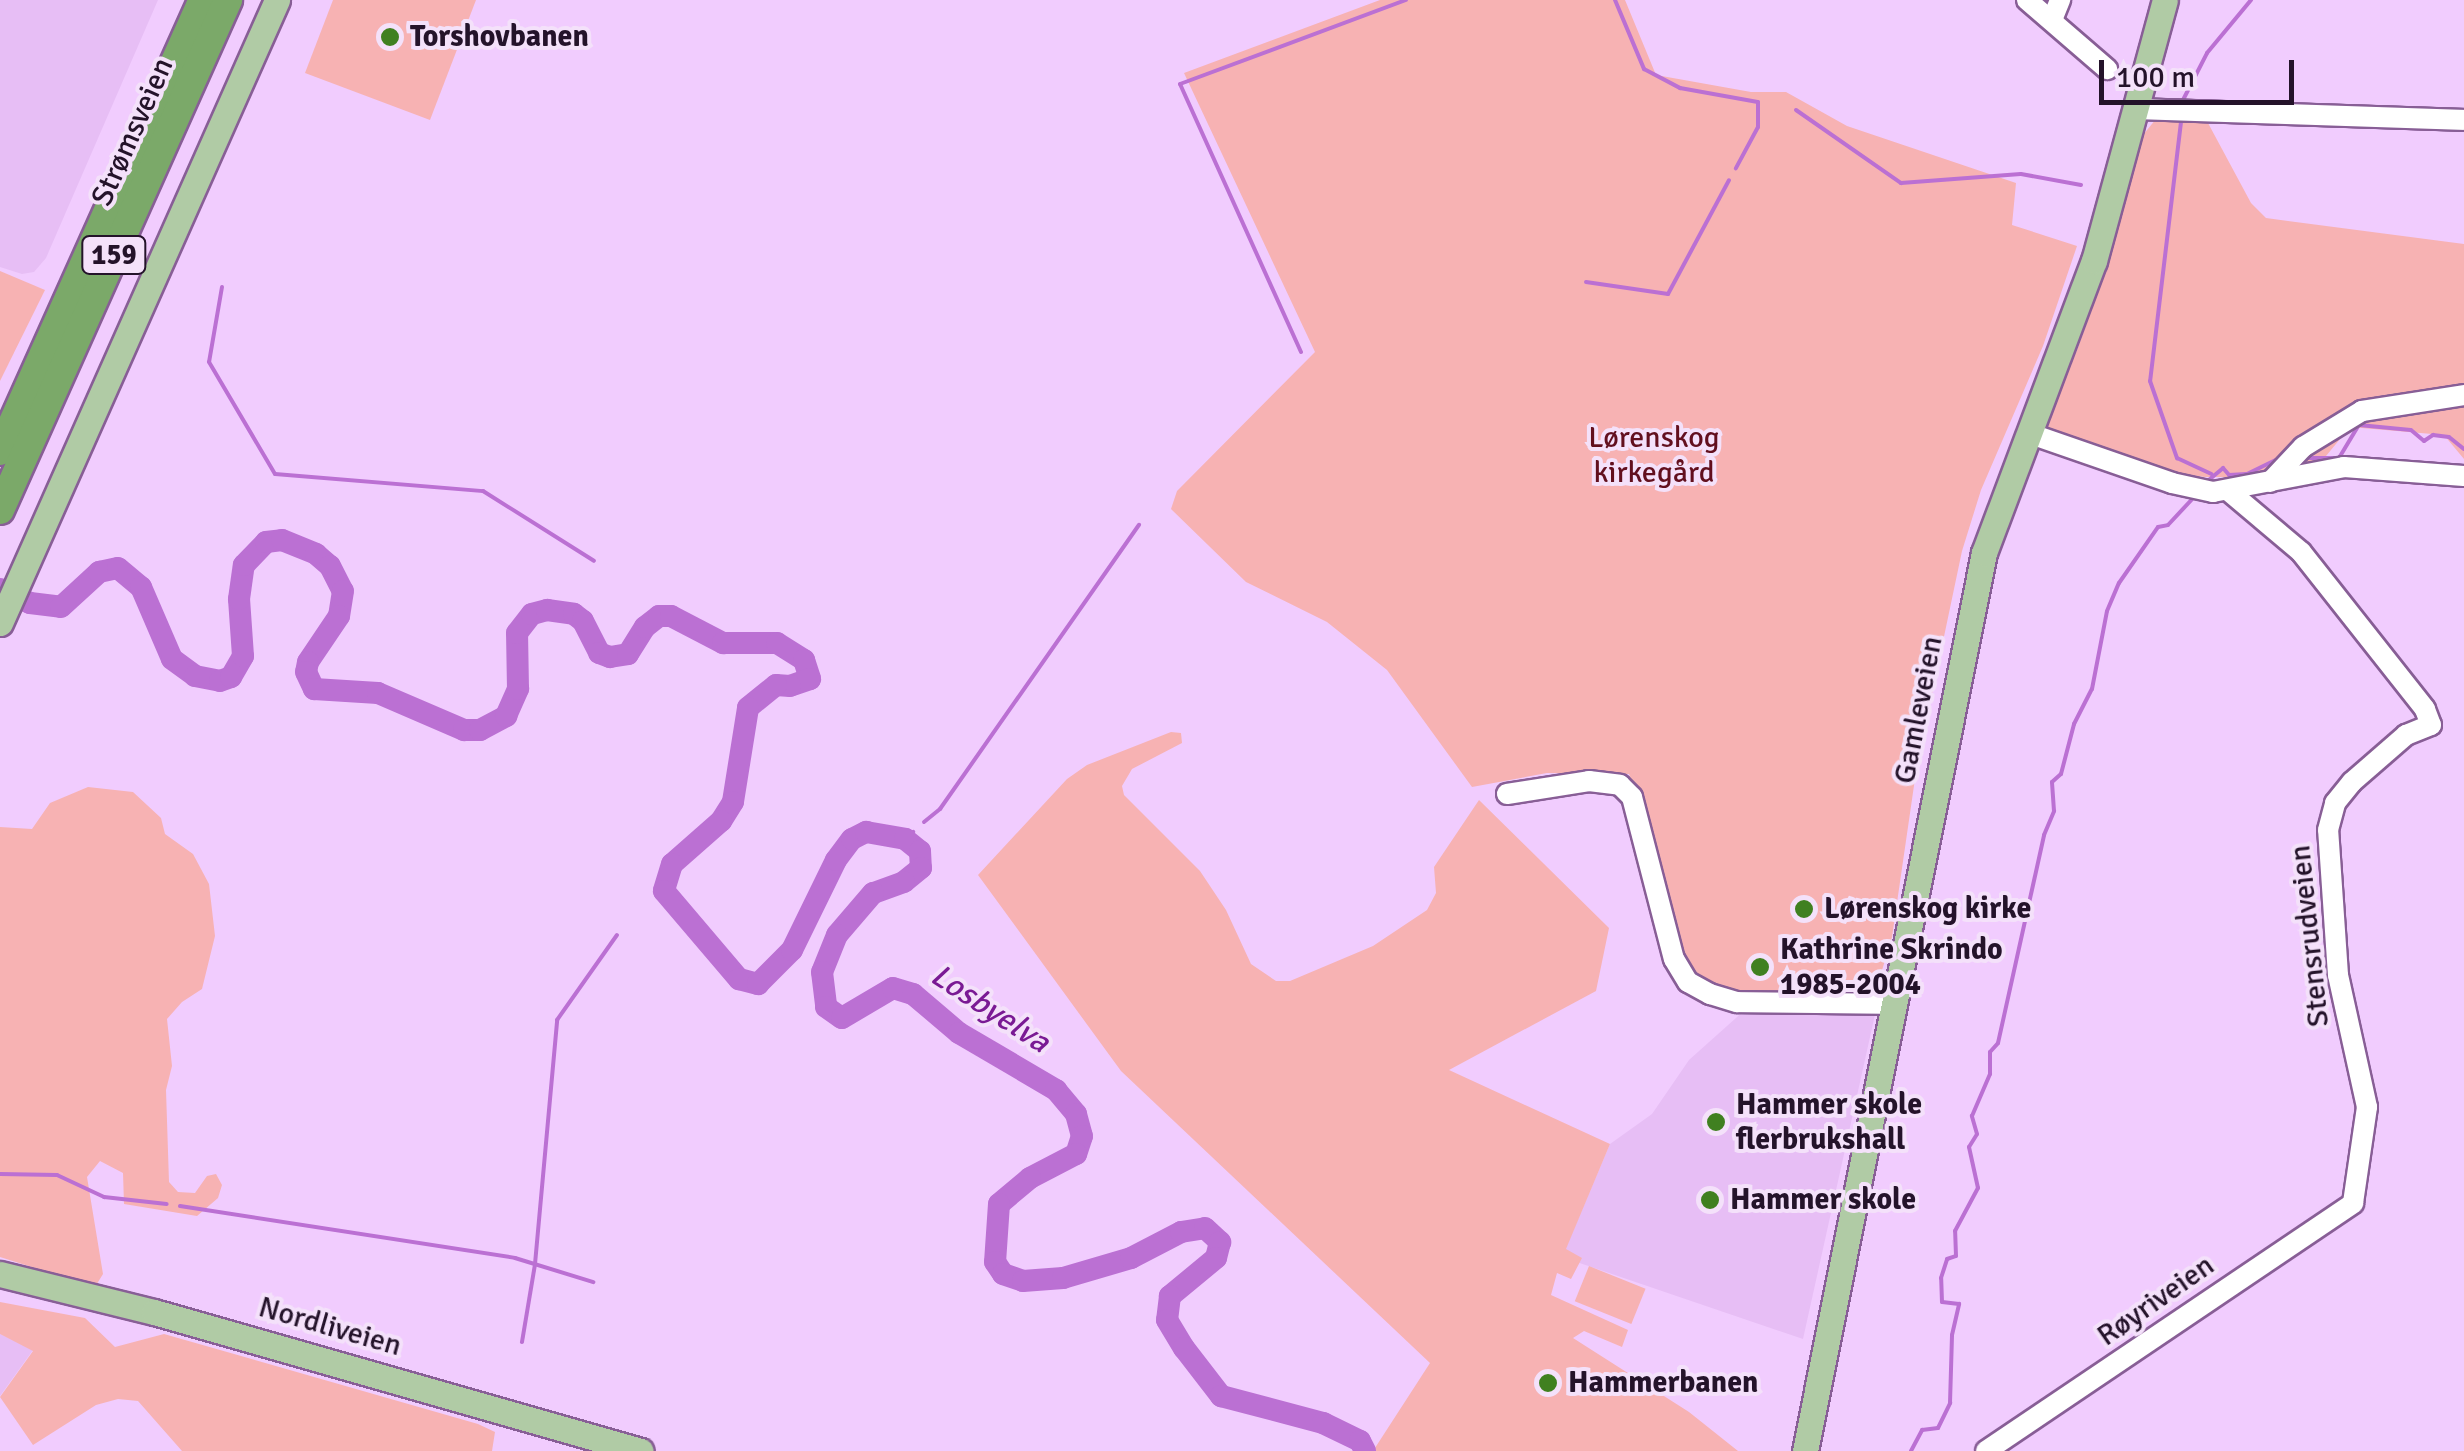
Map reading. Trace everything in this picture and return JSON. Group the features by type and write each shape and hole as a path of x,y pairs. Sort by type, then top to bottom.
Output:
{"highway":[{"name":"Strømsveien","path":"0,451 200,0"},
{"name":"Strømsveien","path":"0,510 228,0"}],"main road":[{"path":"2,618 277,0"},
{"name":"Gamleveien","path":"1805,1451 1977,586 1992,526 2077,312 2138,109 2165,0"},
{"name":"Nordliveien","path":"0,1274 154,1312 641,1451"}],"street":[{"path":"2027,0 2107,69"},
{"path":"2052,20 2060,0"},
{"path":"2138,109 2464,120"},
{"path":"2268,484 2303,448 2362,411 2464,395"},
{"path":"2028,433 2172,484 2230,492 2344,467 2464,476"},
{"name":"Stensrudveien","path":"2230,492 2313,566 2424,710 2431,725 2406,735 2352,782 2334,803 2328,830 2338,975 2367,1107 2355,1197"},
{"path":"1507,794 1589,781 1620,785 1632,797 1674,959 1688,982 1710,994 1737,1002 1895,1004"},
{"name":"Røyriveien","path":"1986,1451 2275,1255 2346,1212 2355,1197"}],"shaded area":[{"path":"0,0 158,0 46,258 34,272 22,274 0,267"},
{"name":"Hammer skole","path":"1746,1009 1876,1010 1803,1339 1562,1257 1610,1144 1652,1114 1689,1060"},
{"path":"0,1334 33,1350 0,1396"}],"green space":[{"name":"Torshovbanen","path":"333,0 476,0 430,120 305,73"},
{"name":"Lørenskog kirkegård","path":"1380,0 1625,0 1656,75 1751,92 1786,92 1847,126 2016,183 2012,225 2077,246 2043,346 1981,490 1962,551 1917,765 1892,937 1874,997 1735,992 1695,976 1686,966 1654,839 1629,774 1547,773 1472,787 1387,670 1327,622 1246,582 1171,509 1177,491 1315,352 1184,73"},
{"path":"2156,119 2208,123 2251,203 2266,218 2464,244 2464,459 2444,435 2350,427 2321,462 2237,477 2205,477 2173,473 2040,430 2077,350 2107,267 2143,135"},
{"path":"0,271 45,290 0,381"},
{"path":"1171,732 1181,733 1182,743 1132,769 1122,786 1124,795 1200,871 1226,910 1251,964 1276,981 1290,981 1373,946 1427,910 1436,893 1434,867 1479,800 1609,928 1596,991 1449,1070 1610,1144 1566,1249 1582,1258 1571,1279 1557,1273 1551,1295 1628,1330 1622,1347 1584,1331 1573,1338 1689,1412 1738,1451 1373,1451 1430,1363 1121,1071 978,875 1067,779 1087,765"},
{"path":"88,787 133,792 161,818 165,834 193,854 209,884 215,936 202,989 182,1002 167,1019 172,1066 166,1090 169,1182 178,1192 195,1193 207,1176 216,1174 222,1185 218,1198 197,1216 124,1204 123,1173 100,1161 87,1177 103,1274 95,1287 0,1257 0,827 32,829 50,803"},
{"path":"1589,1266 1646,1289 1631,1324 1575,1301"},
{"path":"0,1302 85,1318 115,1347 164,1334 478,1424 495,1432 492,1451 182,1451 138,1401 118,1399 96,1405 33,1445 0,1397 33,1351 0,1334"}],"waterway":[{"path":"1301,352 1180,84 1406,0"},
{"path":"1615,0 1644,69 1680,88 1758,102 1758,127 1736,168"},
{"path":"2183,100 2207,53 2251,0"},
{"path":"1796,110 1901,183 2021,174 2081,185"},
{"path":"2181,122 2150,381 2177,458 2211,474"},
{"path":"1586,282 1668,294 1729,180"},
{"path":"222,287 209,362 275,474 483,491 594,561"},
{"path":"2304,458 2339,458 2359,425 2411,430 2424,441 2433,435 2449,437 2464,449"},
{"path":"2204,484 2223,468 2229,475 2247,474 2280,458"},
{"path":"1911,1451 1922,1430 1938,1428 1950,1403 1952,1335 1959,1304 1942,1302 1941,1278 1947,1259 1956,1256 1955,1231 1978,1188 1969,1147 1977,1134 1972,1116 1990,1074 1990,1052 1998,1043 2044,835 2054,811 2052,782 2061,774 2074,724 2092,689 2107,611 2119,583 2158,527 2168,525 2195,496"},
{"path":"924,822 940,809 1139,525"},
{"name":"Losbyelva","path":"0,589 30,603 61,607 99,572 118,568 141,587 172,659 195,676 220,681 231,677 243,656 239,599 244,565 266,542 282,540 316,554 330,566 343,591 339,616 308,662 306,672 314,689 378,693 464,730 480,730 506,716 518,689 517,633 532,614 547,610 574,614 583,621 599,653 610,657 628,654 645,627 659,616 671,616 723,643 777,643 804,660 810,679 790,686 776,685 748,708 733,802 721,821 672,864 664,891 739,979 758,984 792,950 836,860 852,839 866,832 905,839 920,851 921,868 904,882 873,893 837,935 822,972 826,1007 842,1018 893,988 913,994 959,1033 1056,1090 1076,1114 1082,1136 1076,1154 1030,1178 999,1204 995,1262 1003,1274 1023,1281 1063,1278 1131,1258 1181,1232 1205,1228 1220,1242 1216,1258 1170,1296 1167,1320 1184,1348 1221,1396 1323,1423 1360,1441 1365,1451"},
{"path":"905,839 913,832"},
{"path":"522,1342 535,1264 557,1020 617,935"},
{"path":"0,1174 57,1175 104,1197 167,1204"},
{"path":"180,1206 515,1258 593,1282"}],"place":[{"name":"Torshovbanen","path":"390,37"},
{"name":"Lørenskog kirke","path":"1804,909"},
{"name":"Kathrine Skrindo 1985-2004","path":"1760,967"},
{"name":"Hammer skole flerbrukshall","path":"1716,1122"},
{"name":"Hammer skole","path":"1710,1200"},
{"name":"Hammerbanen","path":"1548,1383"}]}
